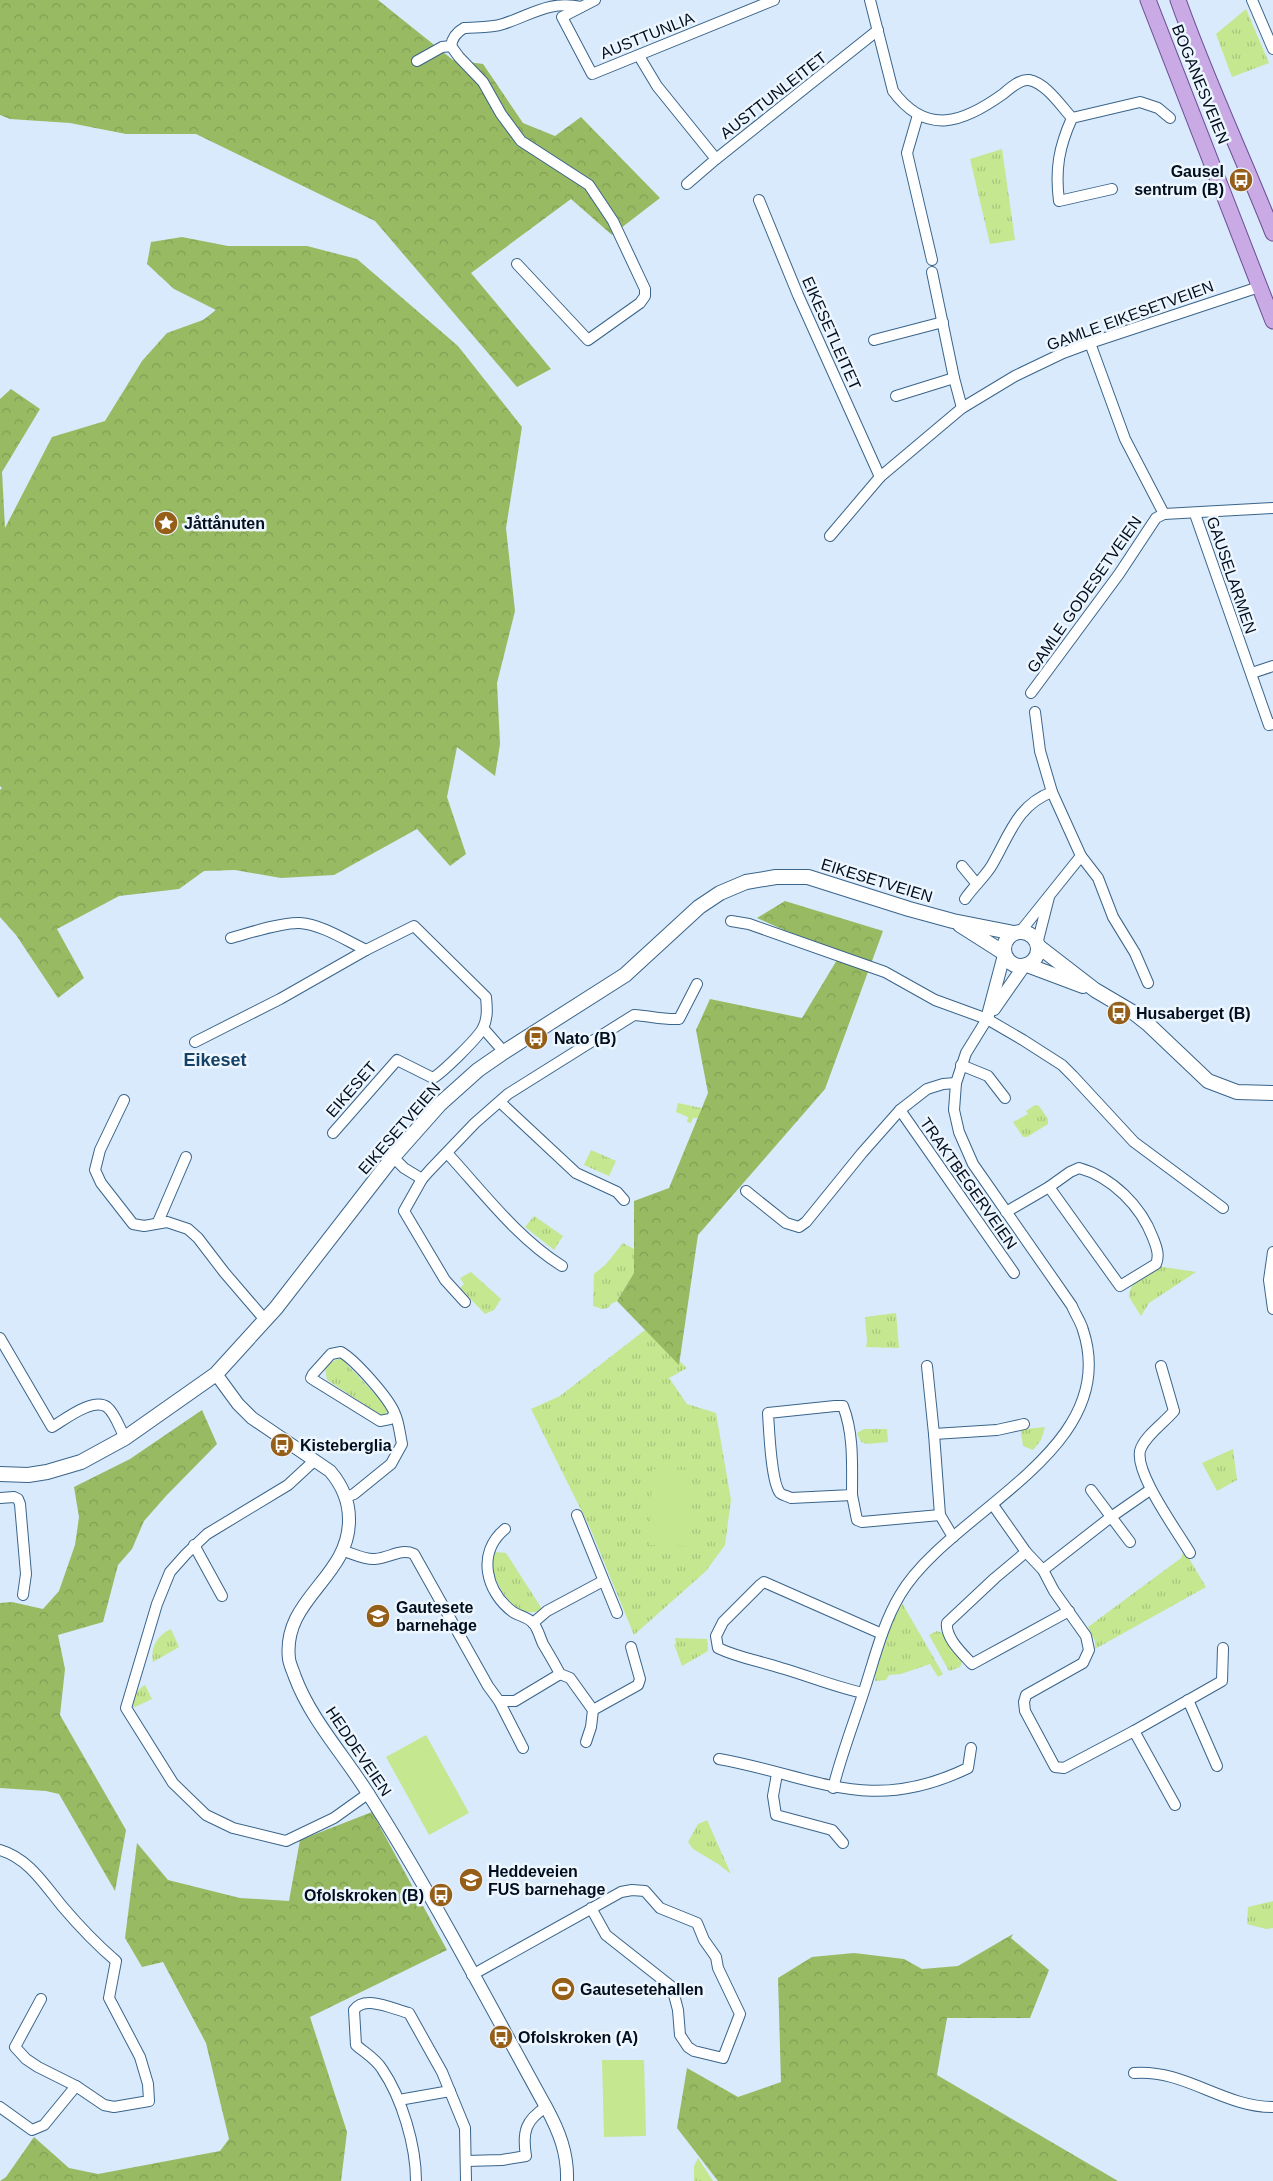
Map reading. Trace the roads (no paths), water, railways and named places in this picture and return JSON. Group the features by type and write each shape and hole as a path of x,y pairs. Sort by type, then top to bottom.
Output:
{"main road":[{"name":"BOGANESVEIEN","path":"1148,0 1220,180 1273,321"},
{"name":"BOGANESVEIEN","path":"1178,0 1273,233"},
{"name":"EIKESETVEIEN","path":"0,1474 28,1475 47,1472 80,1462 125,1438 216,1374 267,1319 359,1203 392,1157 440,1104 478,1070 625,975 699,907 720,893 746,882 776,877 808,877 953,921 1017,932"},
{"name":"EIKESETVEIEN","path":"953,921 984,938 1004,954"},
{"path":"1094,990 1025,966 1016,966 1009,962 1004,954 1004,945 1008,938 1017,932 1028,933 1038,945 1094,990 1134,1013 1148,1024 1208,1081 1237,1092 1273,1093"},
{"path":"1025,966 1034,961 1038,945"}],"street":[{"path":"517,264 588,340 640,303 645,296 645,289 613,221 589,185 521,141 501,114 483,82 463,62 451,46 452,40 459,30 464,28 502,25 553,4 566,3 580,6 595,0"},
{"name":"AUSTTUNLIA","path":"580,6 562,17 592,74 774,0"},
{"path":"870,0 893,91 900,100 918,115 941,122 950,121 977,111 1017,83 1028,80 1041,85 1072,118"},
{"path":"1252,0 1273,49"},
{"name":"AUSTTUNLEITET","path":"639,56 657,86 716,159 878,30"},
{"path":"417,61 442,47 451,46"},
{"path":"1072,118 1140,102 1158,108 1170,118"},
{"path":"918,115 907,153 932,260"},
{"path":"1072,118 1063,138 1056,178 1059,201 1112,189"},
{"path":"687,184 716,159"},
{"name":"EIKESETLEITET","path":"759,200 798,295 880,477"},
{"path":"932,272 962,408"},
{"name":"GAMLE EIKESETVEIEN","path":"830,536 880,477 962,408 1015,376 1063,353 1090,343 1259,287"},
{"path":"874,340 943,322"},
{"name":"GAMLE GODESETVEIEN","path":"1090,343 1125,439 1164,514"},
{"path":"896,396 954,378"},
{"name":"GAMLE GODESETVEIEN","path":"1031,693 1095,608 1156,518 1164,514 1195,514 1273,508"},
{"name":"GAUSELARMEN","path":"1195,514 1269,725 1273,724"},
{"path":"1252,674 1273,666"},
{"path":"1035,712 1040,751 1052,792 1080,856 1098,878 1113,917 1135,953 1148,983"},
{"path":"965,899 991,866 1012,824 1042,795 1052,792"},
{"path":"1017,932 1080,856"},
{"path":"962,866 976,883"},
{"path":"1038,945 1049,893"},
{"path":"731,921 749,924 885,972 935,1000 987,1019 1062,1066 1134,1142 1223,1208"},
{"path":"231,938 299,923 320,928 366,950"},
{"path":"195,1042 280,999 366,950 414,926 486,997 488,1014 483,1028 504,1052"},
{"path":"987,1019 1004,954"},
{"path":"833,1788 882,1634 904,1589 918,1571 953,1537 993,1505 1049,1453 1075,1416 1082,1399 1088,1364 1088,1347 1083,1329 1072,1306 1006,1212 965,1148 954,1110 956,1083 961,1065 972,1042 1025,966"},
{"path":"465,1302 445,1280 404,1211 422,1179 475,1122 519,1086 634,1015 666,1020 678,1019 697,984"},
{"name":"EIKESET","path":"333,1133 397,1060 432,1078 442,1073 483,1028"},
{"path":"961,1065 988,1076 1004,1098"},
{"name":"TRAKTBEGERVEIEN","path":"746,1190 786,1224 799,1227 806,1222 900,1110 926,1089 942,1084 956,1083"},
{"path":"124,1100 100,1150 96,1170 101,1183 133,1224 144,1226 158,1222 175,1224 193,1232 224,1272 260,1314 267,1319"},
{"path":"500,1102 576,1173 617,1192 624,1200"},
{"name":"TRAKTBEGERVEIEN","path":"900,1110 1014,1273"},
{"path":"447,1152 513,1226 550,1259 562,1266"},
{"path":"158,1222 186,1157"},
{"path":"392,1157 404,1168 422,1179"},
{"path":"1006,1212 1079,1168 1109,1182 1126,1196 1142,1215 1157,1249 1156,1264 1120,1286 1049,1187"},
{"path":"1273,1252 1269,1280 1273,1309"},
{"path":"0,1338 52,1427 90,1405 102,1405 107,1407 125,1438"},
{"path":"346,1496 354,1494 391,1464 402,1444 395,1414 379,1390 341,1352 331,1354 312,1374 311,1378 380,1421 390,1419 395,1414"},
{"path":"927,1366 940,1515 953,1537"},
{"path":"1161,1366 1174,1411 1147,1439 1140,1450 1140,1468 1150,1490 1190,1553"},
{"name":"HEDDEVEIEN","path":"216,1374 238,1404 252,1418 325,1466 338,1481 346,1496 350,1530 344,1551 334,1567 303,1604 295,1618 289,1638 289,1661 303,1698 369,1794 412,1864 546,2107 563,2142 567,2181"},
{"path":"852,1495 791,1498 780,1493 776,1485 771,1452 768,1413 843,1406 847,1417 851,1450 852,1495 858,1520 862,1522 940,1515"},
{"path":"934,1434 998,1430 1024,1424"},
{"path":"315,1460 288,1485 219,1525 194,1545 170,1572 163,1588 126,1708 173,1782 206,1815 233,1828 286,1841 334,1818 369,1794"},
{"path":"1091,1490 1130,1542"},
{"path":"1043,1570 1111,1517 1150,1490"},
{"path":"0,1498 14,1497 18,1499 20,1504 26,1574 23,1595"},
{"path":"993,1505 1026,1552 1043,1570 1088,1643 1087,1658 1083,1663 1026,1695 1024,1702 1025,1711 1052,1763 1058,1769 1064,1768 1134,1731 1222,1680 1223,1648"},
{"path":"577,1515 617,1612"},
{"path":"505,1530 492,1544 486,1570 504,1604 515,1613 534,1623 560,1674 570,1678 593,1710 586,1742"},
{"path":"194,1545 222,1596"},
{"path":"344,1551 376,1559 403,1551 414,1554 488,1686 499,1701 523,1748"},
{"path":"1026,1552 947,1623 946,1629 955,1644 972,1664 1069,1611"},
{"path":"534,1623 547,1611 603,1581"},
{"path":"864,1692 840,1688 730,1653 718,1648 716,1636 723,1622 764,1582 882,1634"},
{"path":"593,1710 638,1685 640,1679 631,1647"},
{"path":"499,1701 515,1701 560,1674"},
{"path":"1188,1700 1217,1766"},
{"path":"1134,1731 1175,1805"},
{"path":"719,1760 833,1788 874,1792 934,1783 968,1768 971,1748"},
{"path":"777,1774 773,1796 776,1815 832,1830 843,1843"},
{"path":"0,1850 13,1854 29,1866 93,1941 116,1961 109,1998 140,2057 148,2084 149,2101 114,2107 104,2105 76,2086 26,2059 15,2047 41,1999"},
{"path":"472,1975 592,1908 621,1892 639,1889 645,1891 660,1908 697,1922 704,1940 716,1957 718,1968 740,2014 723,2058 694,2051 688,2047 680,2035 678,2010 672,1987 606,1935 592,1908"},
{"path":"416,2181 410,2139 399,2100 382,2069 356,2046 354,2010 360,2005 376,2004 409,2013 450,2091 465,2128 466,2181"},
{"path":"1134,2073 1176,2077 1238,2103 1273,2107"},
{"path":"0,2107 32,2130 44,2125 76,2086"},
{"path":"399,2100 450,2091"},
{"path":"466,2161 502,2160 526,2156 527,2125 535,2114 546,2107"}],"place":[{"name":"Gausel sentrum (B)","path":"1241,180"},
{"name":"Jåttånuten","path":"166,523"},
{"name":"Husaberget (B)","path":"1119,1013"},
{"name":"Nato (B)","path":"536,1038"},
{"name":"Kisteberglia","path":"282,1445"},
{"name":"Gautesete barnehage","path":"378,1616"},
{"name":"Heddeveien FUS barnehage","path":"471,1880"},
{"name":"Ofolskroken (B)","path":"441,1895"},
{"name":"Gautesetehallen","path":"563,1989"},
{"name":"Ofolskroken (A)","path":"501,2037"}],"district":[{"name":"Eikeset","path":"215,1060"}]}
